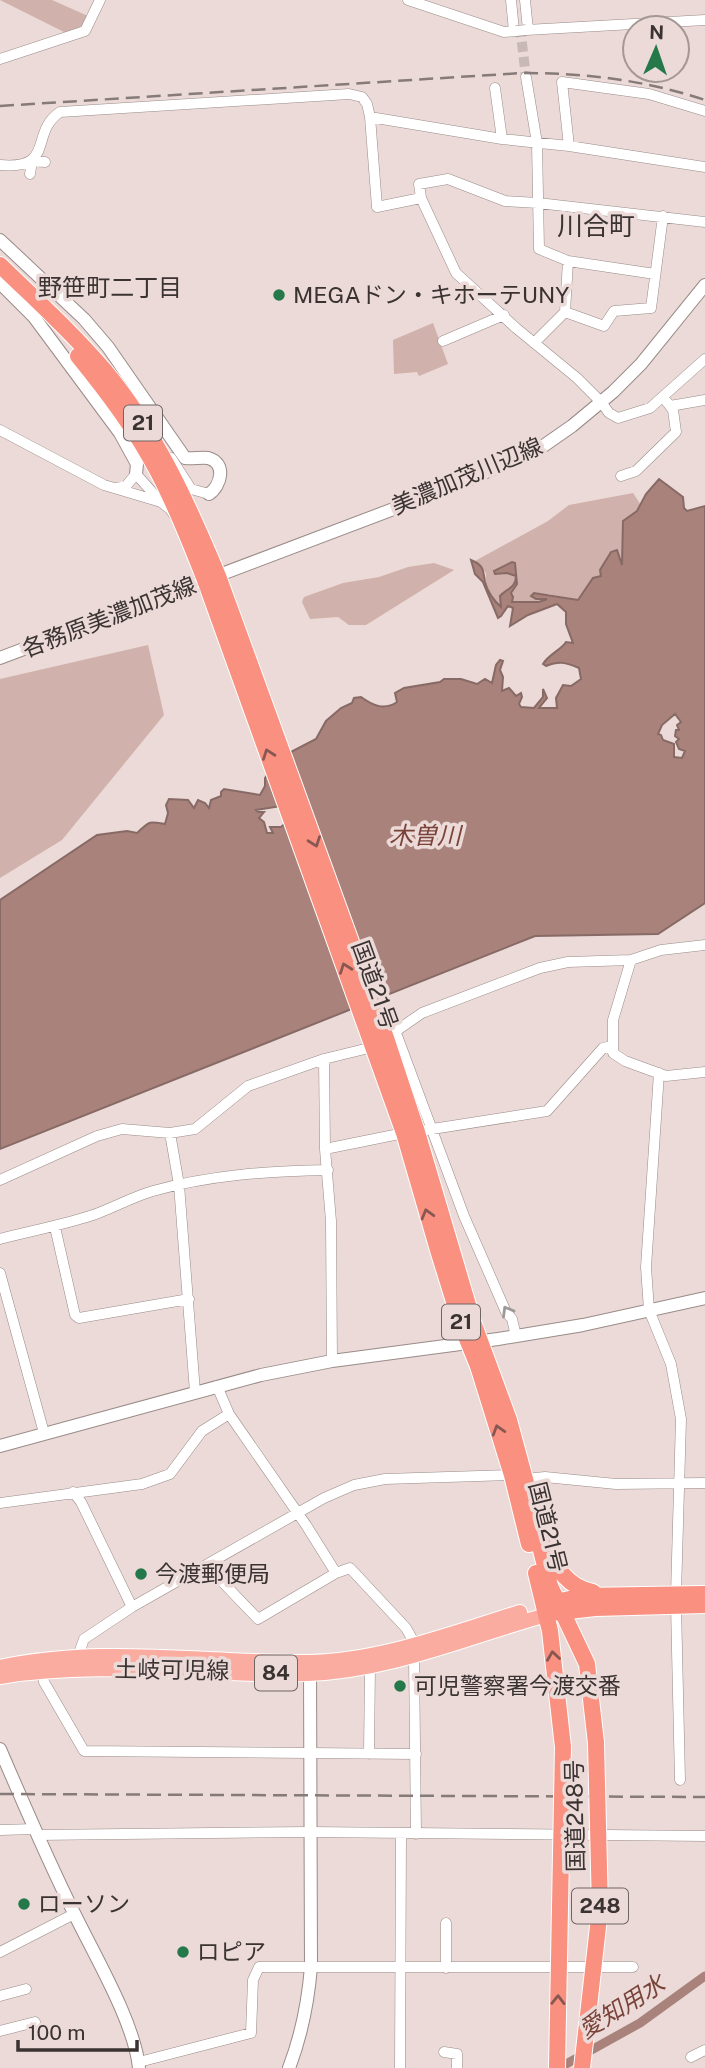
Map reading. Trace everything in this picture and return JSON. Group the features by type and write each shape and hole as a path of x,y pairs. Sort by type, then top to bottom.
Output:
{"highway":[{"name":"国道21号","path":"0,265 105,371 147,428 187,519 417,1131 438,1250 475,1342 478,1366 534,1512 551,1608"},
{"name":"国道21号","path":"0,273 61,335 115,403 187,519"},
{"name":"国道21号","path":"519,1477 551,1608"},
{"path":"534,1512 543,1524 550,1550 568,1582 578,1589 591,1592 637,1593 648,1601 633,1614 579,1619 574,1637"},
{"name":"国道21号","path":"551,1608 583,1596 648,1601 676,1600 705,1594"},
{"name":"国道21号","path":"676,1600 705,1605"},
{"name":"国道248号","path":"551,1608 574,1637 587,1664 596,1743 600,1909 582,2068"},
{"name":"国道248号","path":"551,1608 563,1746 556,2068"}],"main road":[{"name":"土岐可児線","path":"0,1677 130,1668 310,1668 370,1665 551,1608"},
{"name":"土岐可児線","path":"0,1667 78,1656 310,1668 363,1656 414,1650"}],"street":[{"path":"0,59 85,31 100,0"},
{"path":"408,0 504,32 705,20"},
{"path":"511,0 521,30"},
{"path":"517,0 521,30"},
{"path":"521,30 525,0"},
{"path":"526,77 537,143 539,249 568,261 655,274"},
{"path":"569,146 562,82 649,94 705,111"},
{"path":"495,88 502,139"},
{"path":"30,174 32,161 39,153 51,118 60,111 349,94 362,97 367,104 377,207 421,198"},
{"path":"370,117 502,139 569,146 705,167"},
{"path":"0,165 45,162"},
{"path":"705,222 505,201 448,178 419,184 421,198 456,273 577,378 602,402 609,413 618,418 650,408 705,359"},
{"path":"565,312 604,326 614,312 651,308 663,216"},
{"path":"0,240 84,319 108,347 185,458 209,458 217,465 220,478 217,489 209,494 187,519 161,502 104,485 0,430"},
{"path":"534,343 565,312 568,261"},
{"path":"0,283 34,317 120,433 137,464 136,474 126,486 117,488"},
{"name":"美濃加茂川辺線","path":"211,578 503,466 539,449 602,402 641,364 705,285"},
{"path":"443,341 504,316"},
{"path":"621,476 636,471 676,432 673,410 663,397"},
{"path":"670,406 705,400"},
{"path":"147,428 161,443 191,489 209,494"},
{"path":"136,474 161,502"},
{"name":"各務原美濃加茂線","path":"0,658 211,578"},
{"path":"0,1180 97,1136 122,1129 170,1133 195,1129 248,1086 324,1059 381,1035 422,1013 540,968 568,962 631,960 661,950 705,945"},
{"path":"631,960 613,1020 614,1054 625,1061 666,1076 705,1072"},
{"path":"381,1035 417,1131 464,1216 506,1311 514,1323 516,1336"},
{"path":"325,1149 360,1140 547,1111 603,1048 612,1046"},
{"path":"324,1059 325,1149 331,1221 332,1361"},
{"path":"659,1073 646,1267 649,1310 671,1364 681,1419 676,1600 680,1780"},
{"path":"170,1133 179,1185 195,1392"},
{"path":"0,1239 55,1227 150,1192 230,1174 327,1170"},
{"path":"55,1227 75,1315 79,1318 189,1299"},
{"path":"0,1273 44,1433"},
{"path":"0,1446 217,1386 332,1361 516,1336 705,1298"},
{"path":"217,1386 229,1414 336,1573"},
{"path":"0,1503 142,1484 170,1474 202,1431 229,1414"},
{"path":"78,1656 84,1639 132,1607 324,1498 354,1485 385,1479 519,1477 616,1484 705,1483"},
{"path":"73,1492 81,1502 132,1607"},
{"path":"207,1566 258,1619 336,1573 350,1568 406,1628 414,1650 416,1834"},
{"path":"369,1754 370,1665"},
{"path":"289,2068 302,2032 311,1967 310,1668"},
{"path":"43,1672 44,1682 84,1751 416,1754"},
{"path":"0,1749 74,1914 106,1977 131,2037 139,2065 251,2033 253,1980 259,1968 633,1966"},
{"path":"0,1830 705,1836"},
{"path":"400,2068 401,1833"},
{"path":"0,1952 74,1914"},
{"path":"446,1923 446,1968"},
{"path":"0,1996 26,1989"},
{"path":"0,2031 35,2022"},
{"path":"691,2057 705,2050"},
{"path":"444,2053 457,2054 457,2068"}],"shaded area":[{"path":"0,0 52,0 88,16 81,29 66,33"},
{"path":"433,323 448,364 419,376 417,372 394,374 393,340"},
{"path":"633,493 641,505 623,521 622,565 617,550 611,552 600,570 602,576 591,582 578,600 548,594 547,599 539,602 514,603 511,601 511,593 517,584 516,576 513,586 500,596 502,606 498,606 486,585 486,573 475,561 548,521 569,505"},
{"path":"434,563 454,570 366,625 349,625 338,617 310,619 302,602 304,597 343,583"},
{"path":"148,645 164,715 62,840 0,878 0,679"}],"water":[{"name":"木曽川","path":"659,479 683,497 687,511 705,506 705,903 658,934 535,936 0,1149 0,900 97,835 127,831 137,833 150,823 165,824 169,799 188,800 194,808 198,800 209,808 211,800 221,796 224,789 260,795 265,786 265,778 283,753 291,752 316,739 326,721 341,708 352,703 354,698 361,697 374,704 387,706 397,702 395,693 404,688 444,679 461,679 477,684 485,679 492,683 496,665 500,660 503,661 500,670 503,677 502,691 509,688 516,696 521,693 521,707 534,708 543,697 543,689 547,698 539,708 557,708 556,698 563,685 571,686 581,679 579,668 574,666 562,663 546,666 543,664 566,642 573,643 566,624 566,612 557,604 528,615 510,626 513,608 508,606 498,618 483,582 475,574 471,560 481,566 487,589 501,607 500,596 513,586 516,576 507,573 495,574 494,571 512,562 515,563 517,584 511,593 512,602 539,602 547,599 536,599 531,596 534,593 578,600 593,578 601,576 600,570 611,552 617,550 622,565 623,521 637,511 646,494","holes":["675,714 681,722 677,725 679,730 676,730 675,736 679,739 676,742 679,749 685,751 682,758 674,757 674,744 663,740 658,734 662,725","281,806 287,822 281,827 270,827 273,833 267,833 264,822 259,818 264,812 256,810"]}],"waterway":[{"name":"愛知用水","path":"559,2068 640,2023 705,1976"}],"tunnel":[{"path":"520,27 526,77"}],"railway":[{"path":"0,106 522,73 615,79 660,87 705,100"},
{"path":"0,1794 705,1797"}],"place":[{"name":"MEGAドン・キホーテUNY","path":"279,295"},
{"name":"今渡郵便局","path":"141,1574"},
{"name":"可児警察署今渡交番","path":"400,1686"},
{"name":"ローソン","path":"24,1904"},
{"name":"ロピア","path":"183,1952"}],"district":[{"name":"川合町","path":"596,226"},
{"name":"野笹町二丁目","path":"110,288"}]}
